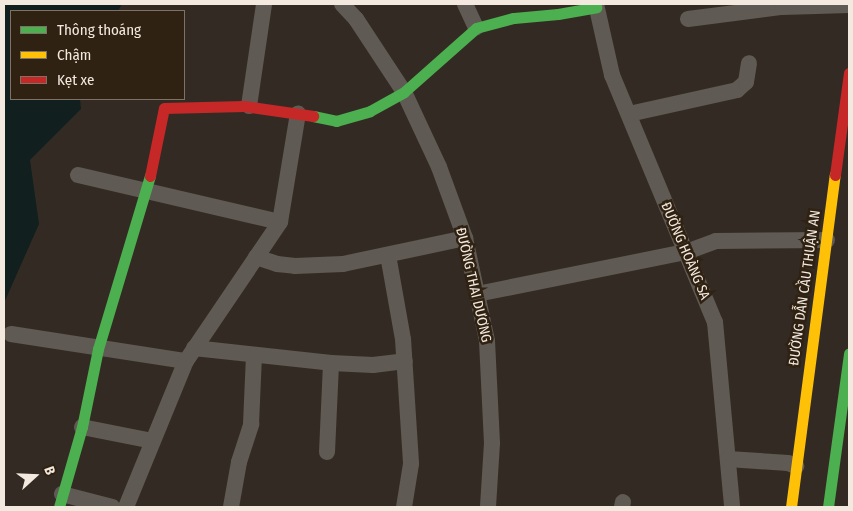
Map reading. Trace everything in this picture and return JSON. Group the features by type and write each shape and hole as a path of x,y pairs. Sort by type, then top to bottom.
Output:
{"street":[{"path":"249,106 264,4"},
{"name":"ĐƯỜNG THAI DƯƠNG","path":"342,4 356,19 404,92 439,167 465,238 487,340 492,443 488,507"},
{"path":"465,4 476,28"},
{"path":"112,507 61,501 82,427 98,349 147,190 164,108 249,106 336,121 370,111 404,92 476,28 514,18 558,14 596,5"},
{"name":"ĐƯỜNG HOÀNG SA","path":"596,5 612,76 715,322 732,507"},
{"path":"688,19 782,6 849,5"},
{"path":"629,114 737,90 746,82 749,63"},
{"name":"ĐƯỜNG DẪN CẦU THUẬN AN","path":"790,507 849,73"},
{"path":"126,507 190,355 280,222 298,113"},
{"path":"78,175 280,222"},
{"path":"256,257 277,264 296,266 343,264 465,238"},
{"path":"477,294 686,252 724,240 827,240"},
{"path":"388,254 400,313 405,362 411,464 404,507"},
{"path":"11,334 98,349 190,355 254,356 373,365 405,362"},
{"path":"828,507 849,353"},
{"path":"231,507 239,462 251,424 254,356"},
{"path":"327,452 331,363"},
{"path":"82,427 154,440"},
{"path":"728,459 788,463 796,466"}],"shaded area":[{"path":"4,4 122,4 119,10 10,10 10,100 80,100 81,109 30,160 39,224 4,303"}],"traffic: fast":[{"path":"313,116 336,121 370,111 404,92 476,28 514,18 558,14 596,7"},
{"path":"59,507 82,427 98,349 150,176"},
{"path":"828,507 849,353"}],"traffic: slow":[{"path":"791,507 835,175"}],"traffic: jam":[{"path":"835,175 849,73"},
{"path":"150,176 164,108 244,106 313,116"}]}
